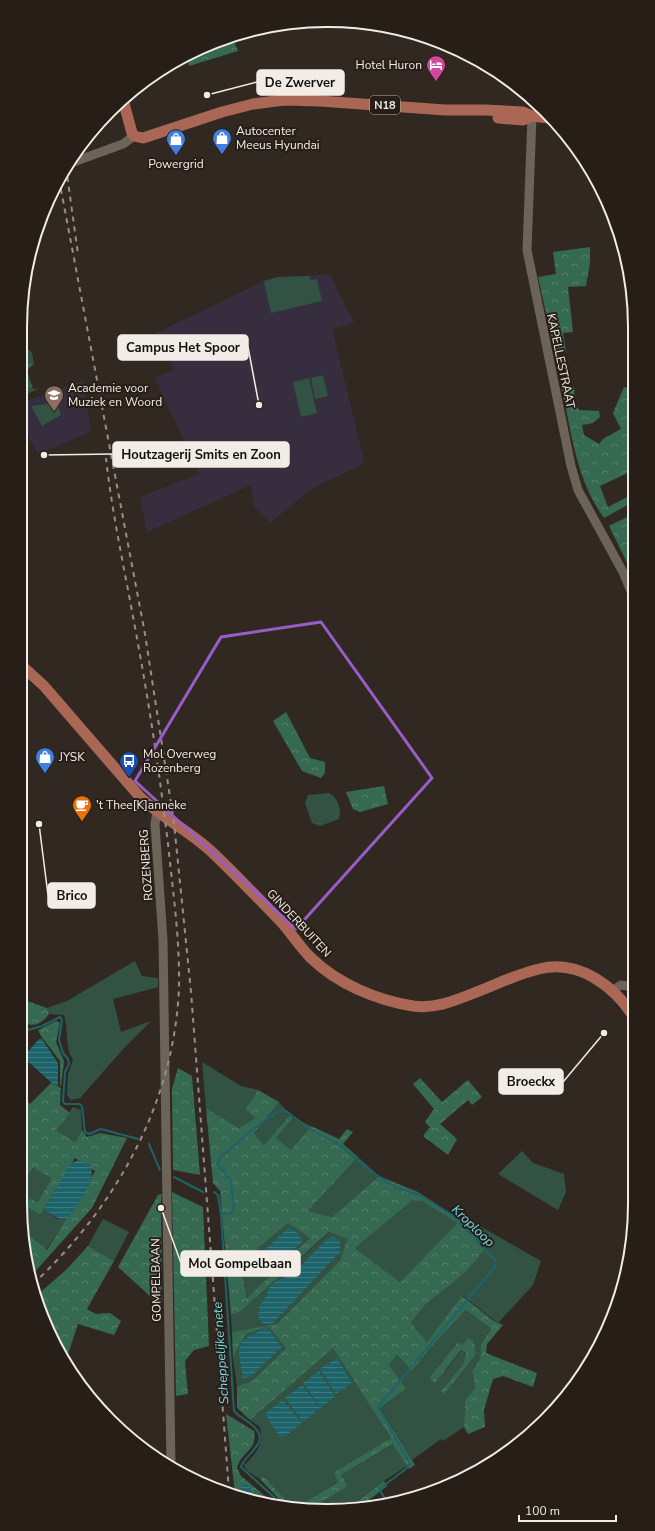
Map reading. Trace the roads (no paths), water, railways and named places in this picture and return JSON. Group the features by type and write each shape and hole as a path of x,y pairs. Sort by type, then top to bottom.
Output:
{"main road":[{"name":"N18","path":"134,136 144,138 222,112 253,104 284,100 320,101 445,110 477,116 523,120 532,116 542,117"},
{"path":"124,106 130,130 134,136"},
{"path":"27,670 44,686 128,784 157,812"},
{"name":"GINDERBUITEN","path":"157,812 195,838 214,854 290,932 311,958 329,973 363,991 400,1004 431,1007 454,1001 531,971 547,967 558,967 584,972 613,990 628,1009"}],"street":[{"name":"KAPELLESTRAAT","path":"532,116 527,250 571,466 578,490 623,572 628,584"},
{"name":"N18","path":"79,160 123,144 134,136"},
{"name":"ROZENBERG","path":"157,812 155,824 163,940 164,1021"},
{"path":"613,990 621,984 628,986"},
{"name":"GOMPELBAAN","path":"164,1021 170,1459"}],"water":[{"path":"39,1039 42,1039 58,1063 58,1086 54,1085 27,1061 27,1052"},
{"path":"78,1160 91,1165 91,1179 85,1192 69,1217 62,1219 44,1209 70,1164"},
{"path":"288,1228 293,1229 297,1233 302,1242 265,1276 252,1262"},
{"path":"333,1237 340,1241 340,1252 274,1322 269,1325 261,1322 259,1318 259,1311 261,1304 268,1295 267,1290 274,1283 292,1273 328,1239"},
{"path":"267,1327 282,1347 250,1377 243,1378 239,1355 240,1345 243,1340"},
{"path":"337,1358 352,1383 336,1394 320,1369"},
{"path":"319,1371 335,1396 321,1408 303,1383"},
{"path":"302,1385 320,1408 303,1422 285,1398"},
{"path":"283,1400 302,1423 284,1437 279,1436 265,1414"},
{"path":"242,1484 248,1485 254,1495 250,1494 240,1491"}],"waterway":[{"name":"Scheppelijke nete","path":"27,1029 42,1026 60,1017 62,1020 59,1040 63,1053 68,1059 69,1064 65,1072 63,1102 65,1104 79,1104 82,1106 85,1132 89,1134 101,1129 138,1139"},
{"name":"Kroploop","path":"221,1214 233,1213 234,1210 231,1180 217,1164 220,1158 263,1121 281,1110 286,1111 307,1127 341,1146 372,1172 395,1187 419,1195 452,1215 495,1260 496,1263 494,1268 378,1407 410,1464 406,1469 379,1489 385,1498"},
{"name":"Scheppelijke nete","path":"149,1144 160,1170"},
{"name":"Scheppelijke nete","path":"174,1177 203,1192"},
{"name":"Scheppelijke nete","path":"214,1192 218,1195 221,1214 234,1411 254,1426 259,1434 260,1440 241,1467 275,1499"}],"railway":[{"path":"67,177 78,254"},
{"path":"61,189 145,634 174,823 191,992 229,1487"},
{"path":"37,1280 63,1254 90,1221 114,1187 135,1150 152,1112 166,1072 175,1031 179,988 176,916 161,788 144,677 115,520 106,458"}],"place":[{"name":"Hotel Huron","path":"436,82"},
{"name":"De Zwerver","path":"207,95"},
{"name":"Autocenter Meeus Hyundai","path":"222,155"},
{"name":"Powergrid","path":"176,156"},
{"name":"Campus Het Spoor","path":"259,405"},
{"name":"Academie voor Muziek en Woord","path":"54,412"},
{"name":"Houtzagerij Smits en Zoon","path":"44,455"},
{"name":"JYSK","path":"45,774"},
{"name":"Mol Overweg Rozenberg","path":"129,778"},
{"name":"'t Thee[K]anneke","path":"82,822"},
{"name":"Brico","path":"39,824"},
{"name":"Broeckx","path":"604,1033"},
{"name":"Mol Gompelbaan","path":"161,1208"}]}
